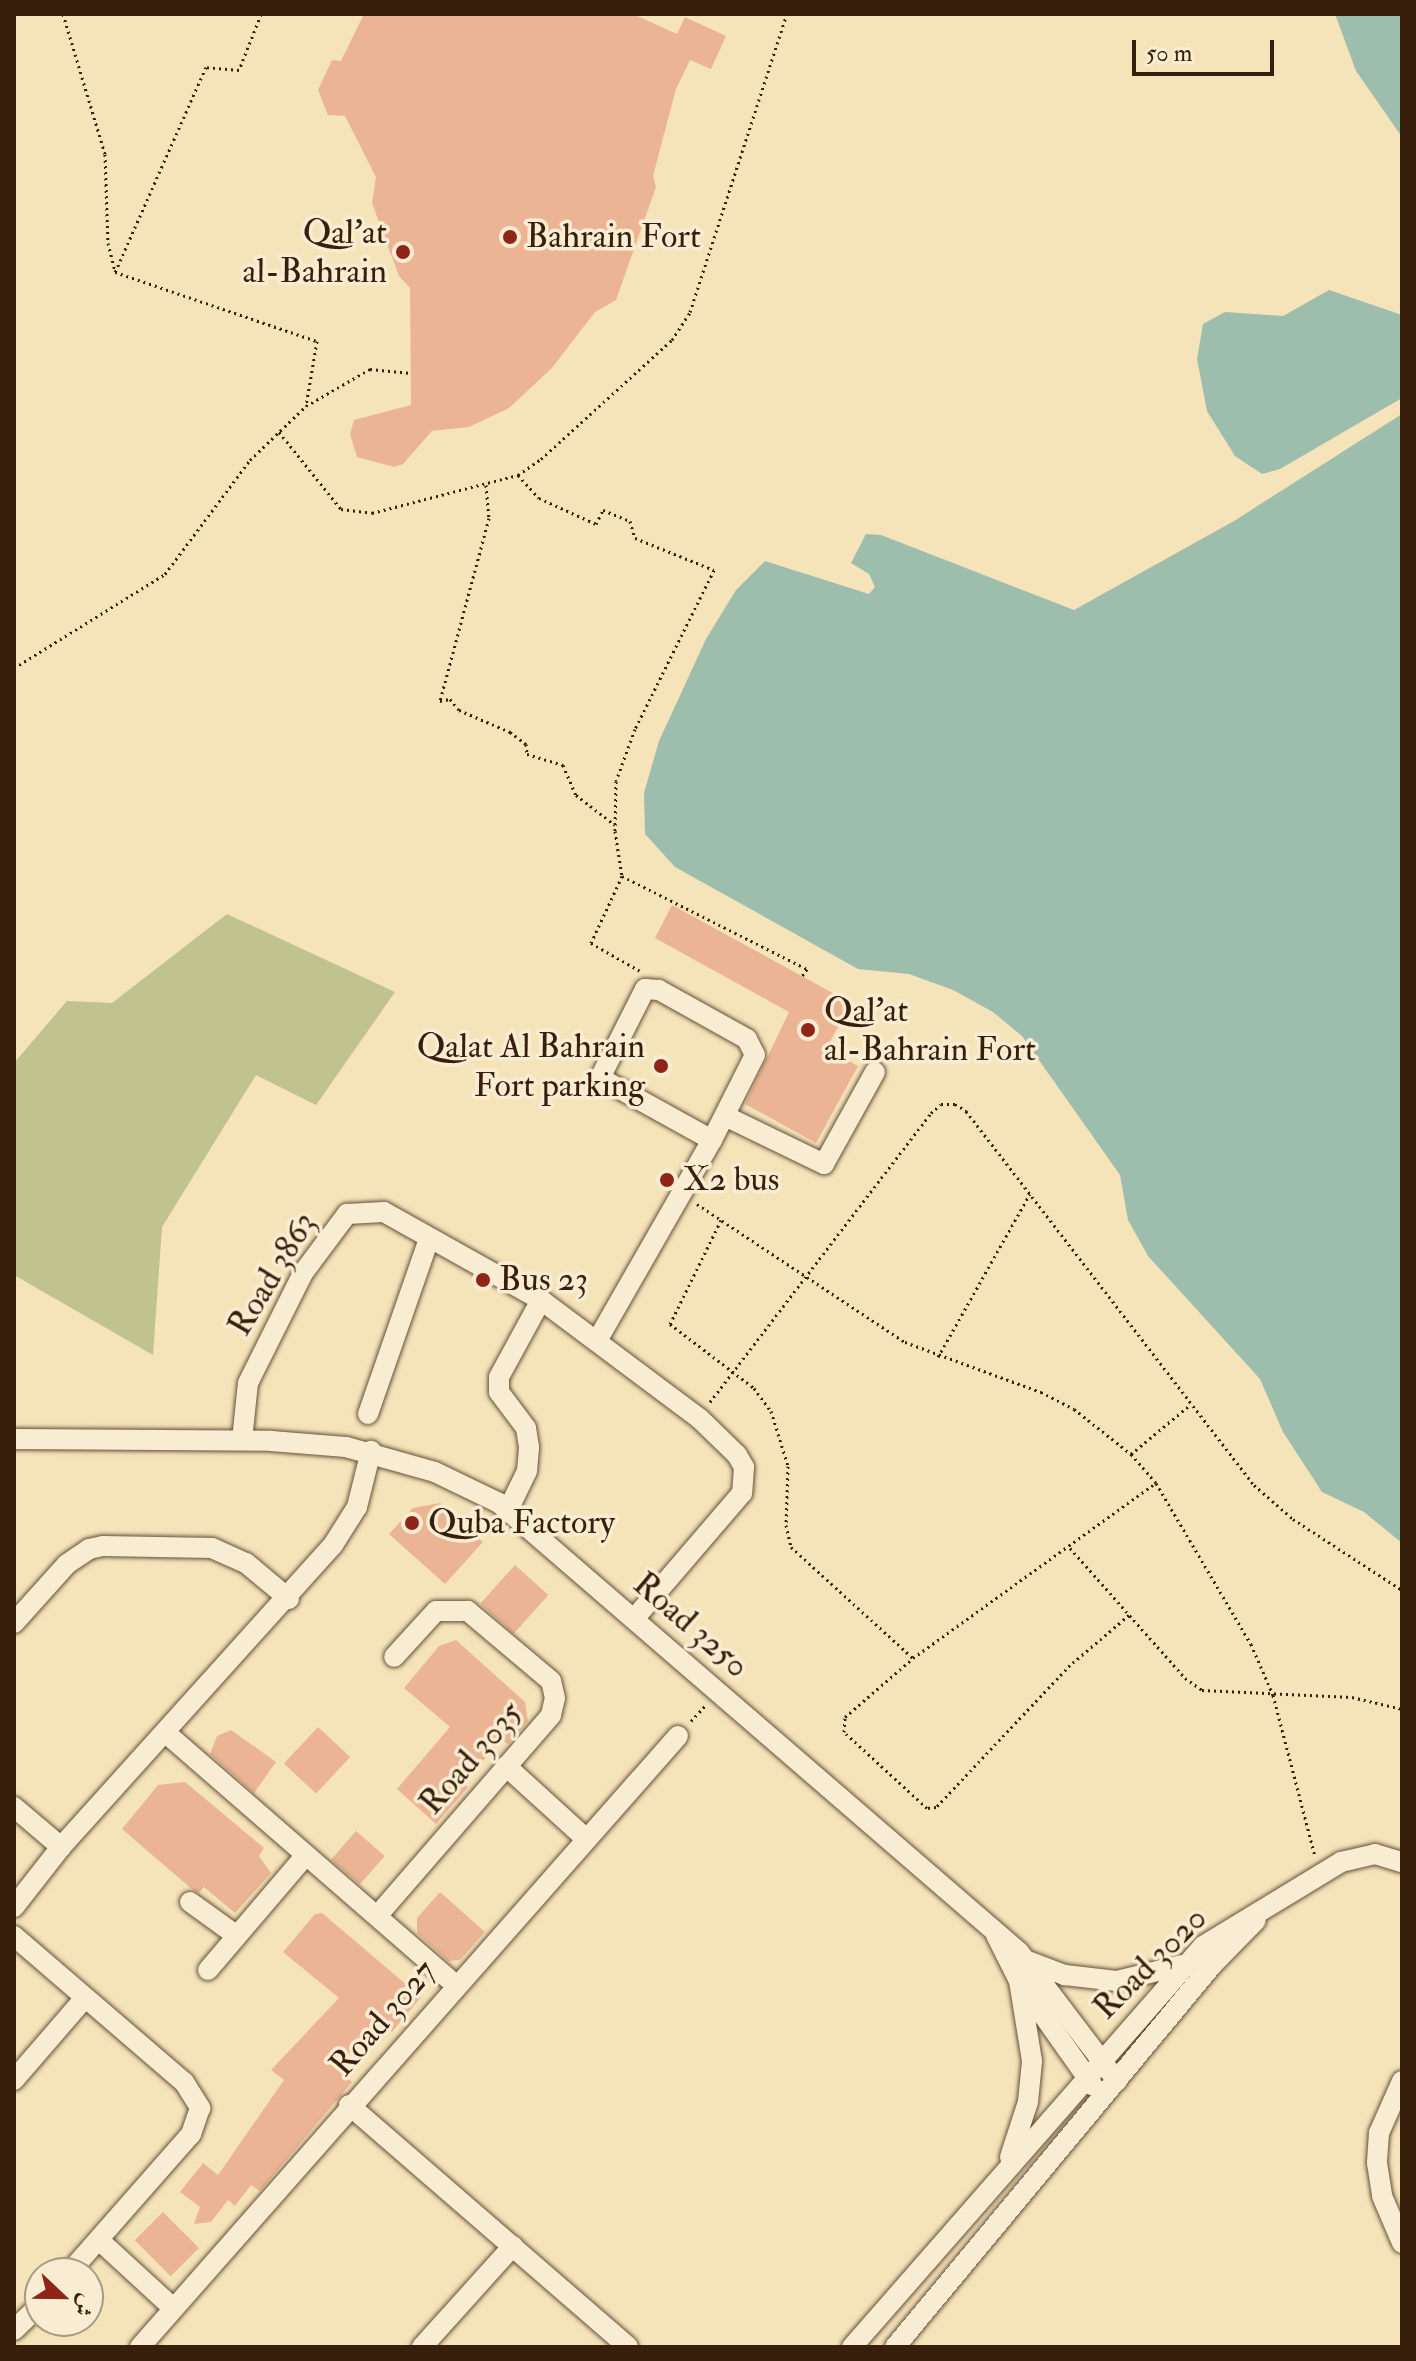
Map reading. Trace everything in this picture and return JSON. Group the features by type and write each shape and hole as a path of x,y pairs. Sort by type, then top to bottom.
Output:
{"street":[{"path":"598,1339 712,1140 755,1055 752,1043 655,988 639,996 600,1078 712,1140"},
{"path":"725,1116 822,1165 875,1072"},
{"name":"Road 3863","path":"242,1440 243,1400 256,1362 337,1222 358,1209 371,1209 541,1300 598,1339 699,1418 737,1455 744,1467 742,1493 635,1618"},
{"path":"368,1414 429,1239"},
{"path":"508,1510 527,1471 529,1447 526,1428 499,1392 499,1377 541,1300"},
{"name":"Road 3250","path":"14,1439 242,1440 371,1451 435,1472 508,1510 1028,1961 1117,2081"},
{"path":"14,1907 61,1847 289,1599 348,1523 364,1487 371,1451"},
{"path":"14,1623 67,1564 89,1549 103,1546 212,1548 246,1563 289,1599"},
{"name":"Road 3035","path":"378,1915 551,1715 555,1698 551,1681 468,1611 452,1607 436,1611 394,1657"},
{"path":"167,1734 455,1984"},
{"name":"Road 3027","path":"140,2347 455,1984 678,1736"},
{"path":"506,1766 585,1838"},
{"path":"14,1807 61,1847"},
{"path":"1277,1900 1358,1855 1375,1854 1402,1862"},
{"path":"208,1970 305,1856"},
{"name":"Road 3020","path":"852,2347 1182,1965 1226,1928 1277,1900"},
{"name":"Road 3020","path":"895,2347 1211,1966 1277,1900"},
{"path":"190,1902 236,1935"},
{"name":"Road 3250","path":"996,1935 1019,1981 1102,2099"},
{"path":"14,1936 184,2082 200,2108 191,2134 84,2257"},
{"path":"1028,1961 1065,1975 1117,1981 1182,1965"},
{"path":"1000,2177 1017,2141 1032,2061 1019,1981"},
{"path":"14,2080 84,1999"},
{"path":"1402,2081 1379,2133 1377,2163 1382,2196 1402,2243"},
{"path":"349,2105 628,2347"},
{"path":"99,2240 173,2308"},
{"path":"422,2347 513,2246"}],"path":[{"path":"63,14 105,154 108,243 115,272"},
{"path":"115,272 206,67 239,70 261,14"},
{"path":"279,432 341,509 372,513 518,475 672,340 690,312 787,14"},
{"path":"115,272 317,341 306,406"},
{"path":"14,668 165,574 250,460 306,406 370,369 411,373"},
{"path":"518,475 539,498 596,524 603,510 630,521 635,538 714,570 625,754 616,781 615,825 622,876 591,943 644,973 655,988"},
{"path":"486,485 489,518 440,701 450,699 459,710 510,732 526,744 527,754 563,765 576,795 615,825"},
{"path":"622,876 807,969 802,976"},
{"path":"699,1418 802,1275 941,1104 966,1111 1237,1466 1273,1502 1402,1590"},
{"path":"680,1193 905,1342 938,1357 1041,1392 1074,1409 1131,1454 1156,1483 1223,1590 1273,1695 1320,1874"},
{"path":"938,1357 1030,1194"},
{"path":"721,1220 670,1317 673,1328 754,1388 783,1437 791,1547 913,1658"},
{"path":"1131,1454 1191,1404"},
{"path":"1129,1615 1070,1665 932,1809 844,1732 842,1724 913,1658 1070,1548 1156,1483"},
{"path":"1070,1548 1193,1685 1213,1693 1352,1697 1402,1709"},
{"path":"678,1736 719,1692"}],"green space":[{"path":"227,914 395,992 316,1105 256,1075 162,1227 153,1355 14,1275 14,1063 67,1001 112,1003"}],"shaded area":[{"path":"1335,14 1402,14 1402,137 1356,71"},
{"path":"1329,290 1402,315 1402,398 1280,469 1262,474 1235,456 1207,411 1197,359 1203,324 1225,312 1283,316"},
{"path":"1402,414 1402,1543 1364,1512 1322,1492 1283,1432 1260,1379 1148,1256 1128,1220 1120,1175 1022,1036 993,1012 953,990 909,974 858,969 675,867 645,834 644,793 659,741 706,639 736,590 765,561 869,594 875,587 869,574 851,563 866,534 881,535 1074,610 1234,521"}],"building":[{"name":"Bahrain Fort","path":"364,14 633,14 677,34 685,17 726,36 711,69 690,60 676,89 653,176 656,187 616,300 595,312 552,368 509,408 469,427 432,431 403,464 394,467 357,457 350,434 354,420 411,405 410,288 399,276 372,203 376,177 345,116 328,115 318,90 332,60 341,61"},
{"name":"Qal'at al-Bahrain Fort","path":"672,905 851,1003 826,1049 858,1066 816,1143 745,1104 789,1012 655,938"},
{"path":"440,1503 483,1542 445,1584 389,1534 413,1508"},
{"path":"515,1565 548,1595 514,1634 480,1604"},
{"path":"456,1640 525,1702 528,1721 508,1744 502,1740 463,1783 468,1787 436,1824 397,1789 450,1727 404,1688 439,1646"},
{"path":"318,1727 350,1757 316,1794 284,1764"},
{"path":"231,1730 276,1762 254,1793 210,1754 217,1736"},
{"path":"185,1782 264,1848 259,1856 271,1873 235,1913 204,1887 199,1893 193,1890 122,1829 158,1785"},
{"path":"356,1831 385,1856 360,1885 331,1860"},
{"path":"440,1892 485,1932 460,1960 448,1961 417,1933 417,1918"},
{"path":"322,1913 421,1997 392,2032 377,2020 336,2069 352,2082 260,2191 251,2185 235,2206 228,2200 211,2222 194,2224 200,2207 180,2192 203,2163 218,2175 284,2080 271,2070 339,1998 283,1952 315,1914"},
{"path":"163,2212 199,2248 171,2276 135,2240"}],"place":[{"name":"Bahrain Fort","path":"510,237"},
{"name":"Qal'at al-Bahrain","path":"403,252"},
{"name":"Qal'at al-Bahrain Fort","path":"808,1030"},
{"name":"Qalat Al Bahrain Fort parking","path":"661,1066"},
{"name":"X2 bus","path":"667,1180"},
{"name":"Bus 23","path":"483,1280"},
{"name":"Quba Factory","path":"412,1523"}]}
